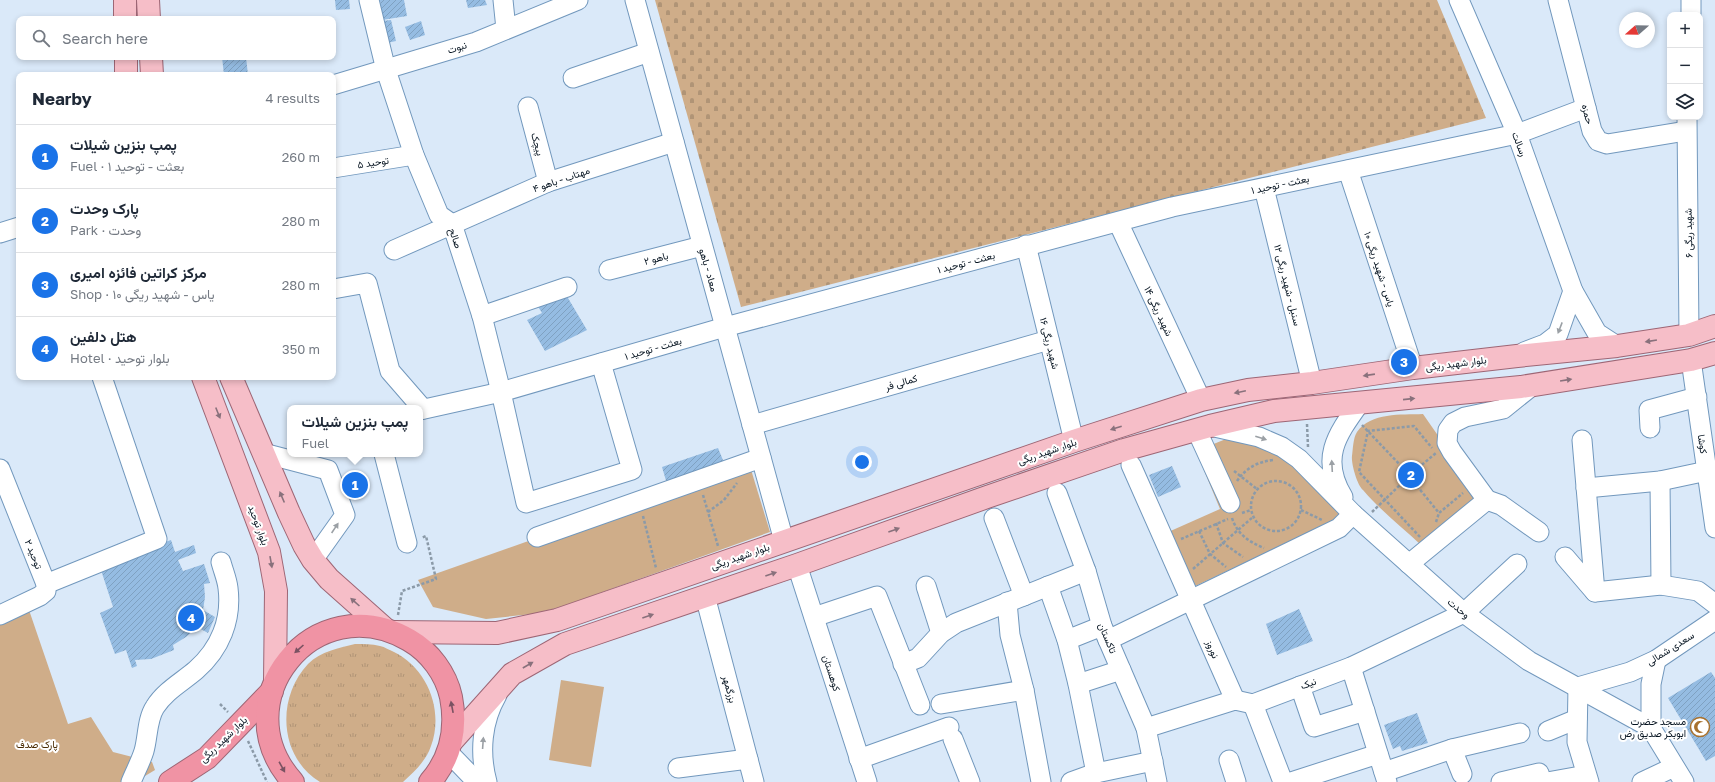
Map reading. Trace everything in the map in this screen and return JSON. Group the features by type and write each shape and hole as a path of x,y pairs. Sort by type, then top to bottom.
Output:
{"highway":[{"path":"293,782 285,773 275,755 269,734 268,712 274,686 289,659 309,641 320,635 345,626 371,626 389,630 418,645 436,664 449,688 454,714 450,747 441,768 430,782"},
{"name":"بلوار شهید ریگی","path":"170,782 207,758 274,686"}],"main road":[{"path":"125,0 125,16"},
{"path":"148,0 149,16"},
{"path":"126,60 126,72"},
{"path":"151,60 152,72"},
{"name":"بلوار شهید ریگی","path":"389,630 497,633 556,620 1074,442 1201,400 1248,390 1312,383 1413,368 1617,346 1689,335 1715,326"},
{"path":"450,747 478,710 512,674 565,644 798,565 987,497 1124,450 1203,428 1274,412 1307,407 1355,409 1470,392 1534,385 1691,360 1715,353"},
{"path":"1470,392 1471,362"},
{"name":"بلوار توحید","path":"204,380 269,552 276,591 274,686"},
{"path":"232,380 288,513 313,560 329,579 389,630"}],"street":[{"name":"صالح","path":"369,0 386,70 414,155 439,215 452,224 482,316 526,504 632,470 601,363"},
{"path":"503,0 506,29"},
{"name":"نبوت","path":"336,84 476,42 578,0"},
{"name":"معاد - باهو","path":"635,0 784,541"},
{"name":"رسالت","path":"1459,0 1517,134 1573,291 1597,333 1617,346"},
{"name":"حمزه","path":"1558,0 1592,131 1598,141 1607,144 1686,124"},
{"path":"1691,0 1691,12"},
{"path":"573,78 649,52"},
{"name":"پیچک","path":"528,106 548,182"},
{"name":"بعثت - توحید ۱","path":"423,410 501,392 725,327 1172,207 1517,134 1586,108"},
{"name":"شهید ریگی ۶","path":"1686,124 1689,335"},
{"name":"مهتاب - باهو ۴","path":"394,250 548,182 674,142"},
{"name":"توحید ۵","path":"336,168 414,155"},
{"name":"یاس - شهید ریگی ۱۰","path":"1348,170 1413,368"},
{"name":"سنبل - شهید ریگی ۱۲","path":"1264,188 1312,383"},
{"name":"شهید ریگی ۱۴","path":"1118,222 1201,400"},
{"path":"0,233 16,228"},
{"name":"شهید ریگی ۱۶","path":"1026,245 1074,442"},
{"name":"باهو ۲","path":"609,270 702,246"},
{"path":"336,288 367,282 390,371 417,405"},
{"path":"482,316 567,287"},
{"path":"1517,356 1544,344 1558,334 1573,291"},
{"name":"کمالی فر","path":"752,425 1049,340"},
{"name":"کوشا","path":"1691,360 1715,528"},
{"path":"0,614 40,596 46,591 46,584 157,539 103,380"},
{"path":"1534,385 1503,409 1465,417 1453,423 1448,430 1447,443 1487,500 1502,505 1539,532"},
{"path":"1650,428 1649,410 1696,397"},
{"path":"1066,640 1105,633 1192,599 1357,518 1333,478 1332,455 1336,437 1355,409"},
{"path":"1203,428 1231,510"},
{"name":"وحدت","path":"1203,428 1259,437 1282,447 1304,464 1357,518 1464,614 1529,661 1651,728"},
{"path":"1582,440 1595,592"},
{"path":"263,453 287,447"},
{"path":"263,453 328,470 345,514 313,560"},
{"path":"385,457 407,543"},
{"path":"537,537 761,458"},
{"name":"نوروز","path":"1131,465 1192,599 1283,782"},
{"name":"توحید ۲","path":"0,469 46,584"},
{"path":"1586,488 1660,481 1707,471"},
{"path":"1660,481 1661,585"},
{"name":"تاکستان","path":"1058,493 1086,570 1105,633 1146,728 1157,782"},
{"path":"1405,560 1487,500"},
{"path":"994,518 1015,599 1010,635 1024,690 1041,782"},
{"path":"1565,557 1595,592"},
{"path":"131,782 144,752 151,715 155,707 172,688 197,669 207,659 216,648 223,634 229,609 228,587 221,562"},
{"name":"نیک","path":"1146,728 1300,686 1351,667 1464,614 1517,564"},
{"name":"کوهستان","path":"798,565 867,782"},
{"path":"903,664 918,658 941,633 956,623 1086,570"},
{"path":"1595,592 1661,585 1698,591 1715,604"},
{"path":"926,586 941,633"},
{"path":"1048,586 1066,640 1078,684 1096,772"},
{"name":"بزرگمهر","path":"705,596 754,782"},
{"path":"814,617 877,596 920,705"},
{"name":"سعدی شمالی","path":"1578,687 1630,672 1656,660 1715,620"},
{"path":"1642,782 1679,774 1651,728 1651,684 1656,660"},
{"path":"1351,667 1385,777 1452,749 1520,733"},
{"path":"1078,684 1121,670"},
{"path":"487,782 483,759 483,736 493,703 503,685"},
{"path":"1300,686 1314,727 1365,711"},
{"path":"1547,782 1588,778 1577,742 1578,687"},
{"path":"941,704 1024,690"},
{"path":"1548,731 1577,719"},
{"path":"860,759 951,733 970,782"},
{"path":"450,747 477,782"},
{"path":"1452,749 1462,774"},
{"path":"1291,782 1378,754"},
{"path":"678,768 748,759"},
{"path":"1229,760 1236,782"},
{"path":"1071,782 1096,772 1153,761"},
{"path":"1501,782 1539,773 1542,782"}],"path":[{"path":"1264,548 1248,541 1237,528 1231,510 1233,487 1240,476 1249,468 1264,461 1280,459 1304,464 1307,407"},
{"path":"1355,409 1368,432 1403,468"},
{"path":"1368,432 1414,426 1440,458"},
{"path":"1368,432 1359,472 1421,537 1405,560"},
{"path":"1418,468 1436,453"},
{"path":"708,512 724,500 731,492 740,474 742,464"},
{"path":"1413,465 1418,468 1421,472 1422,478 1420,483 1411,488 1406,487 1402,483 1400,473 1403,468 1413,465"},
{"path":"698,480 723,562"},
{"path":"1276,481 1289,485 1298,495 1301,510 1299,516 1290,527 1283,530 1269,530 1257,523 1253,517 1251,510 1253,495 1262,484 1276,481"},
{"path":"1357,518 1385,500 1402,483"},
{"path":"1417,486 1439,513 1467,490"},
{"path":"639,501 660,584"},
{"path":"1167,545 1216,523 1231,510 1251,510"},
{"path":"1182,578 1253,517"},
{"path":"1216,523 1223,543 1257,567"},
{"path":"1199,531 1210,554 1237,577"},
{"path":"389,630 402,591 436,579 426,536 407,543"}],"green space":[{"path":"655,0 1437,0 1486,118 741,307"},
{"path":"1423,414 1480,496 1421,545 1384,511 1361,487 1355,474 1352,459 1353,444 1356,434 1370,421 1387,416"},
{"path":"1226,439 1277,447 1340,513 1337,519 1191,588 1166,533 1220,509 1196,451"},
{"path":"749,463 770,532 561,607 532,614 486,619 433,607 418,580"},
{"name":"پارک صدف","path":"29,610 68,724 91,717 113,752 152,762 155,770 135,782 0,782 0,623"},
{"path":"355,644 382,646 406,659 424,680 430,692 434,705 435,733 429,751 423,761 403,782 320,782 306,771 296,758 290,743 287,726 287,710 291,693 298,678 308,664 319,656 330,651"},
{"path":"561,680 604,687 591,767 549,760"}],"building":[{"path":"335,0 349,0 350,9 336,10"},
{"path":"380,0 404,0 407,16 382,20"},
{"path":"466,0 485,0 487,5 468,8"},
{"path":"391,20 396,41 387,43 382,21"},
{"path":"421,21 425,35 410,40 405,27"},
{"path":"222,60 246,60 248,72 224,72"},
{"path":"565,293 587,330 545,351 527,320 542,313 537,305"},
{"path":"718,448 725,465 667,484 662,467"},
{"path":"1172,466 1181,487 1158,497 1149,475"},
{"path":"171,540 175,552 194,545 196,553 178,560 183,571 204,564 210,583 204,584 205,597 203,610 215,617 208,633 197,627 186,637 173,645 174,650 151,659 135,660 137,666 132,668 126,650 115,654 100,613 113,607 101,570 131,560 130,554"},
{"path":"1299,609 1313,641 1277,655 1266,624"},
{"name":"مسجد حضرت ابوبکر صدیق رض","path":"1711,672 1715,678 1715,756 1706,761 1668,698"},
{"path":"1417,713 1428,743 1402,751 1400,746 1393,749 1384,725"}],"place":[{"name":"مرکز کراتین فائزه امیری","path":"1404,362"},
{"name":"پارک وحدت","path":"1411,475"},
{"name":"پمپ بنزین شیلات","path":"355,485"},
{"name":"هتل دلفین","path":"191,618"},
{"name":"مسجد حضرت ابوبکر صدیق رض","path":"1700,727"}]}
